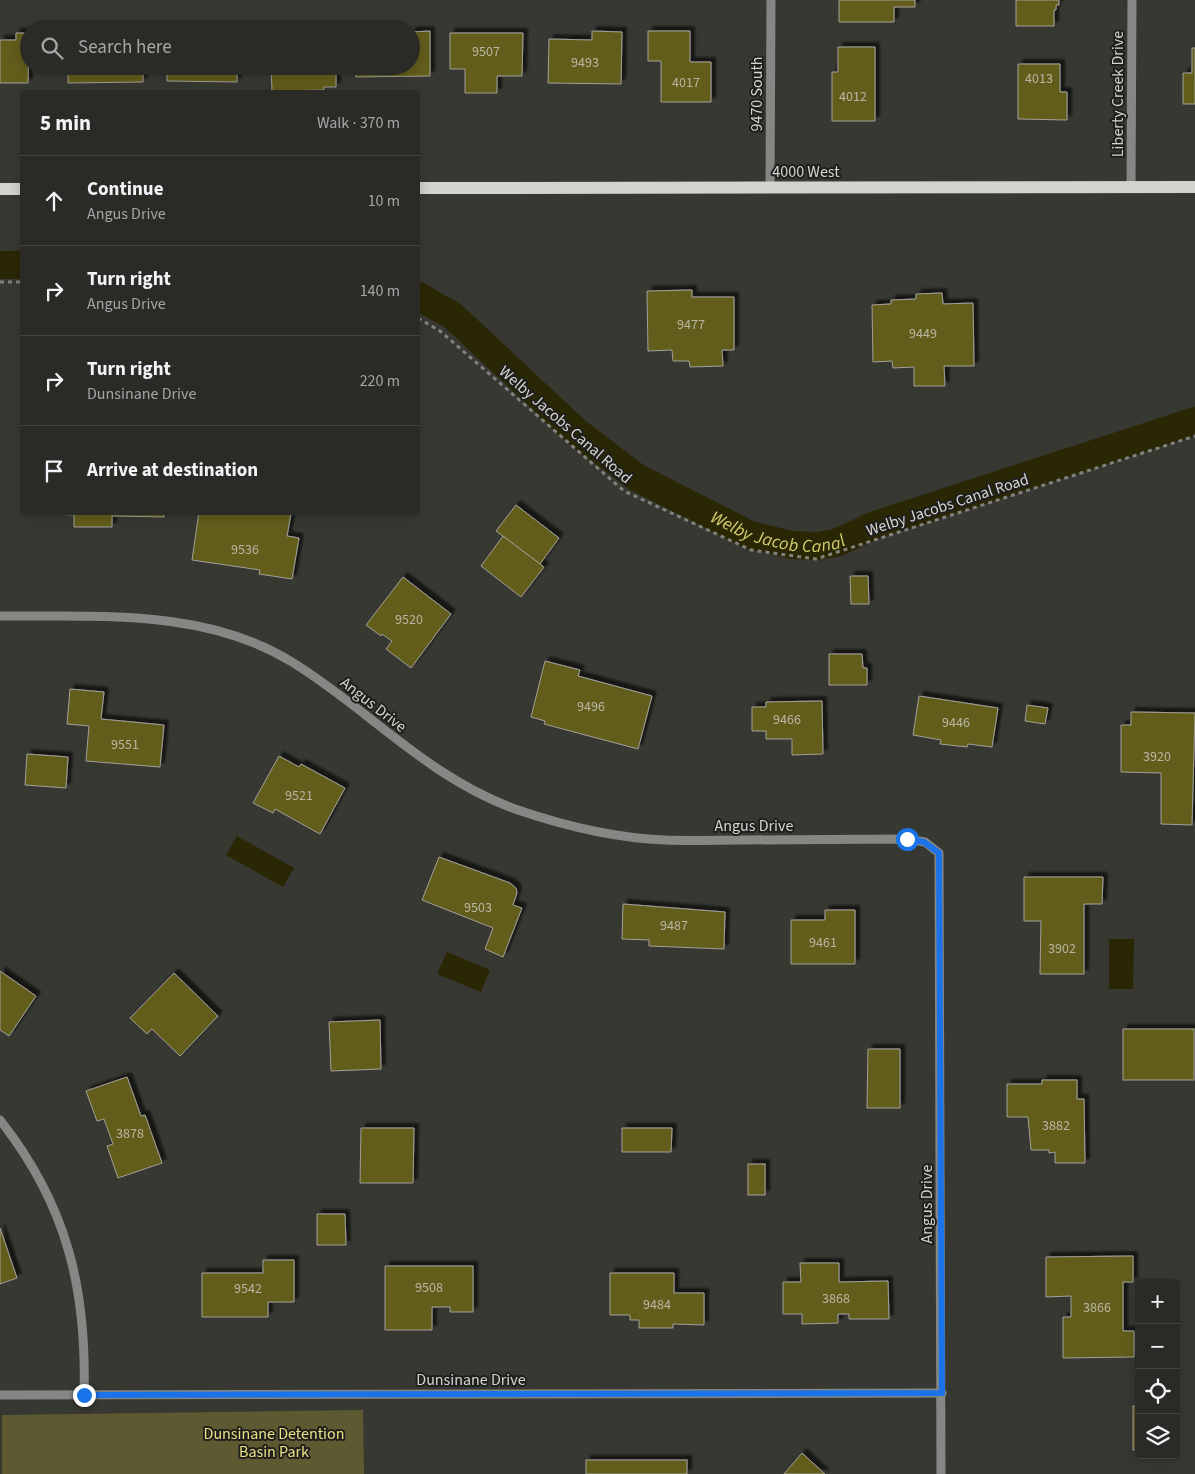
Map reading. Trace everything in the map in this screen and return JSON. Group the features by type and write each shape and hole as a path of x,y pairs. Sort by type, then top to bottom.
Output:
{"main road":[{"name":"4000 West","path":"420,188 1195,187"},
{"path":"0,189 20,189"}],"street":[{"name":"9470 South","path":"770,188 771,0"},
{"name":"Liberty Creek Drive","path":"1131,187 1132,0"},
{"name":"Angus Drive","path":"0,616 148,619 184,623 257,644 299,666 342,696 420,758 466,786 516,809 566,825 664,840 907,839 924,842 939,853 941,1474"},
{"path":"0,1120 25,1152 52,1202 73,1261 83,1323 84,1395"},
{"name":"Dunsinane Drive","path":"0,1395 942,1393"}],"path":[{"path":"0,282 20,282"},
{"name":"Welby Jacobs Canal Road","path":"420,319 440,331 624,491 751,550 816,559 1195,436"}],"green space":[{"name":"Dunsinane Detention Basin Park","path":"363,1410 364,1474 2,1474 2,1415"}],"shaded area":[{"path":"237,836 294,868 283,887 226,855"},
{"path":"1109,939 1134,939 1133,989 1109,989"},
{"path":"447,952 490,970 481,992 437,974"}],"building":[{"path":"839,0 915,0 915,7 894,7 894,22 839,22"},
{"path":"1016,0 1059,0 1059,5 1056,5 1056,10 1054,10 1054,26 1016,26"},
{"path":"430,31 430,76 356,77 356,75 420,75 420,32"},
{"path":"592,31 622,32 621,84 548,83 549,39 592,40"},
{"path":"648,31 690,31 690,62 711,62 711,102 661,102 661,61 648,61"},
{"path":"16,33 20,33 20,75 28,75 28,83 0,83 0,40 16,40"},
{"path":"450,33 523,33 522,76 497,76 497,93 465,93 465,69 450,69"},
{"path":"838,47 875,47 875,121 832,121 832,72 838,72"},
{"path":"1192,48 1195,48 1195,104 1183,104 1183,73 1192,73"},
{"path":"1018,64 1060,64 1060,92 1067,92 1067,120 1018,119"},
{"path":"68,75 143,75 143,82 68,83"},
{"path":"167,75 237,75 237,82 167,81"},
{"path":"271,75 336,75 336,87 324,87 324,90 272,90"},
{"path":"692,290 692,297 734,297 734,350 722,350 723,366 690,367 689,361 673,361 672,350 648,351 647,291"},
{"path":"942,293 943,304 973,303 974,366 944,366 945,386 914,386 914,367 893,368 892,361 873,362 872,305 891,304 891,300 916,299 916,294"},
{"path":"516,505 559,538 540,564 496,531"},
{"path":"74,515 164,515 164,517 112,516 112,527 74,527"},
{"path":"199,515 291,515 287,536 299,538 292,579 259,574 260,570 192,560"},
{"path":"503,536 544,567 521,597 481,566"},
{"path":"850,576 868,576 869,604 851,604"},
{"path":"403,577 451,614 411,668 386,649 392,641 382,634 381,636 366,625"},
{"path":"829,654 862,654 863,668 867,668 867,685 829,685"},
{"path":"545,661 580,670 578,676 652,696 638,749 544,724 545,721 531,717"},
{"path":"70,689 104,692 101,719 164,725 160,767 86,761 89,726 67,724"},
{"path":"919,696 998,708 992,747 968,744 967,747 940,744 941,740 913,735"},
{"path":"822,701 823,754 792,755 792,739 766,739 766,731 752,731 752,707 766,707 766,702"},
{"path":"1027,705 1048,708 1045,724 1025,721"},
{"path":"1131,712 1195,713 1192,825 1161,824 1161,773 1121,772 1121,725 1131,725"},
{"path":"27,754 68,757 66,788 25,785"},
{"path":"279,756 299,767 301,764 345,788 320,834 275,809 273,813 253,803"},
{"path":"439,857 510,883 516,888 517,893 513,905 522,908 503,957 485,949 493,928 422,900"},
{"path":"1024,877 1103,877 1102,904 1084,904 1084,974 1040,974 1041,921 1024,921"},
{"path":"623,904 725,912 724,949 649,946 649,940 622,939"},
{"path":"825,910 855,910 855,964 791,964 791,920 825,920"},
{"path":"0,971 36,996 9,1036 0,1030"},
{"path":"174,973 218,1016 180,1056 152,1029 147,1034 130,1018"},
{"path":"380,1020 381,1069 331,1071 329,1022"},
{"path":"1123,1029 1194,1029 1194,1080 1123,1080"},
{"path":"868,1049 900,1049 900,1108 867,1108"},
{"path":"127,1077 141,1116 145,1115 162,1163 118,1178 107,1146 113,1144 104,1119 97,1121 86,1091"},
{"path":"1042,1080 1077,1080 1077,1099 1084,1099 1085,1163 1055,1163 1055,1152 1031,1150 1028,1117 1007,1117 1007,1084 1042,1084"},
{"path":"361,1128 414,1128 413,1183 360,1183"},
{"path":"622,1128 672,1128 671,1152 622,1152"},
{"path":"748,1164 765,1164 765,1195 748,1195"},
{"path":"317,1214 345,1214 346,1245 317,1245"},
{"path":"0,1228 17,1278 0,1284"},
{"path":"1133,1256 1133,1282 1123,1282 1123,1331 1134,1331 1134,1357 1063,1358 1063,1317 1071,1317 1071,1296 1046,1297 1046,1257"},
{"path":"263,1260 294,1260 294,1302 268,1302 268,1317 202,1317 202,1273 263,1273"},
{"path":"800,1263 839,1263 839,1282 888,1281 889,1319 849,1319 849,1314 838,1314 838,1323 802,1324 802,1314 783,1314 783,1282 801,1282"},
{"path":"385,1266 473,1266 473,1312 450,1312 450,1307 432,1307 432,1330 385,1330"},
{"path":"610,1273 674,1273 674,1293 704,1293 704,1325 673,1324 673,1328 639,1328 639,1320 630,1320 630,1315 610,1315"},
{"path":"1133,1406 1135,1406 1135,1450 1133,1450"},
{"path":"802,1453 825,1474 784,1474"},
{"path":"586,1460 687,1460 687,1474 586,1474"}],"waterway":[{"name":"Welby Jacob Canal","path":"0,265 20,265"},
{"name":"Welby Jacob Canal","path":"420,297 453,316 577,432 636,477 750,535 792,545 817,546 836,543 875,525 1195,421"}],"route":[{"path":"84,1395 942,1393 939,853 924,842 907,839"}]}
